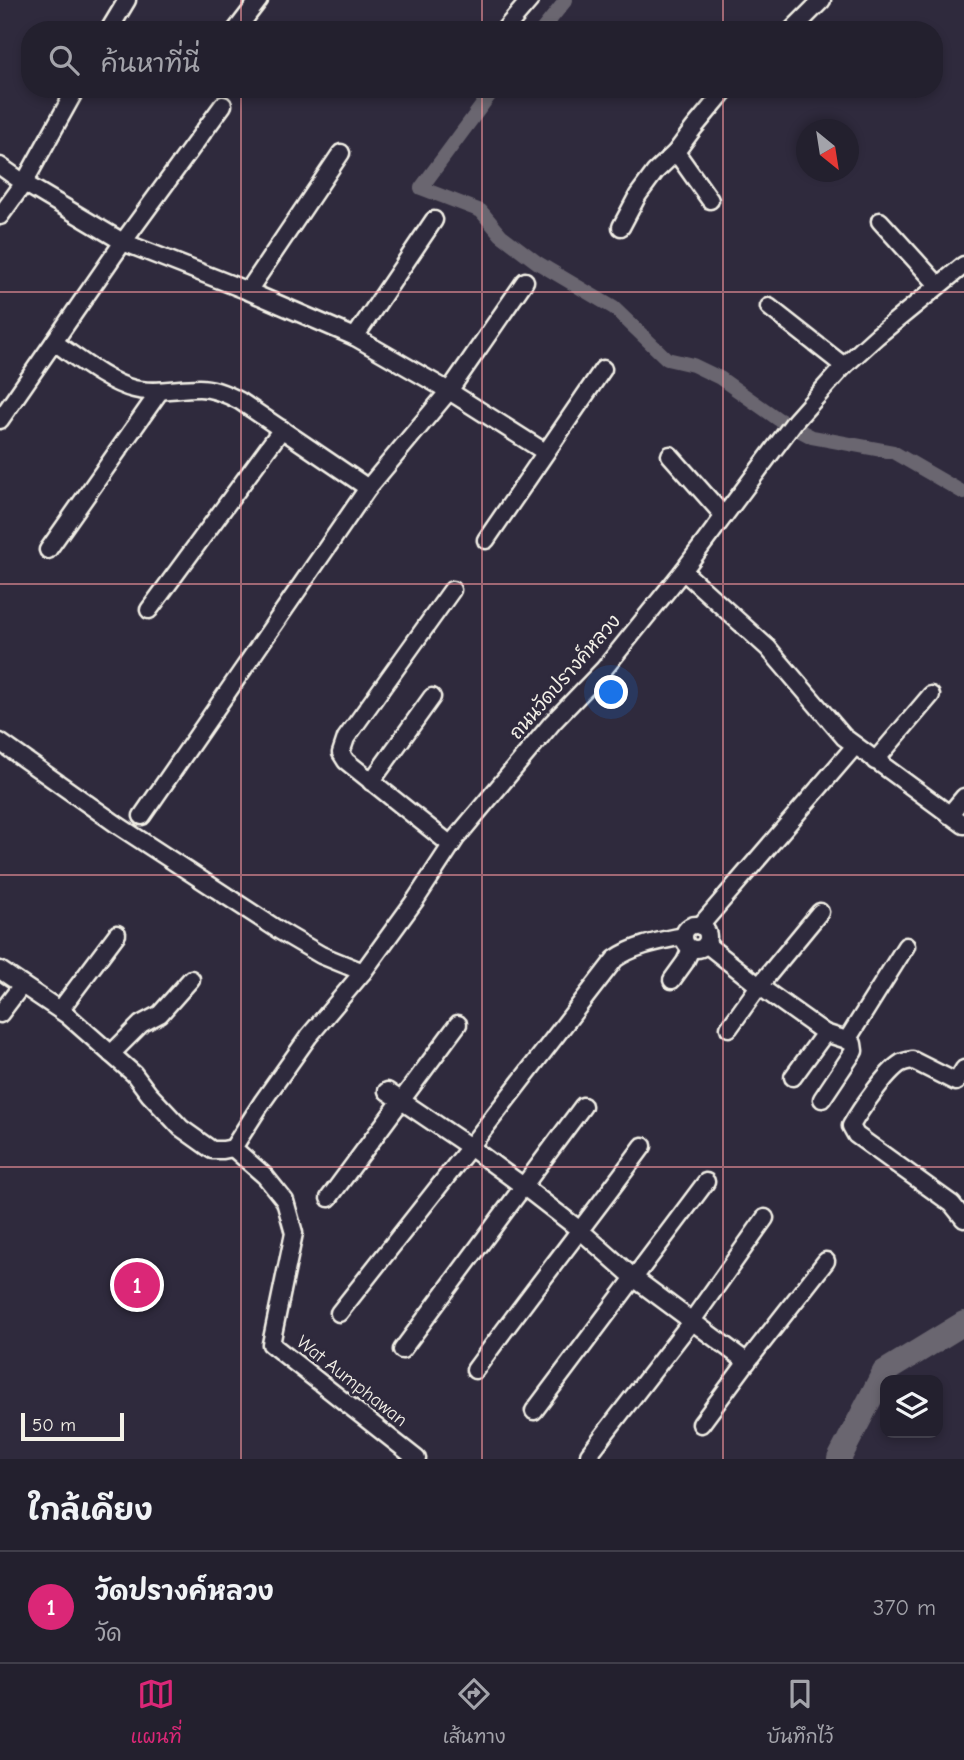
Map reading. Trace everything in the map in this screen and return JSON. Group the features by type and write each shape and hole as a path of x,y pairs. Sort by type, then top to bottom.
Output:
{"street":[{"path":"114,21 127,0"},
{"path":"243,21 259,0"},
{"path":"512,21 530,0"},
{"path":"801,21 822,0"},
{"path":"0,216 24,183 71,98"},
{"path":"621,227 655,172 676,152 719,98"},
{"path":"0,420 123,242 223,104"},
{"path":"676,152 710,200"},
{"path":"248,291 341,153"},
{"path":"0,166 123,242 355,337 449,391 545,452"},
{"path":"355,337 434,220"},
{"path":"880,221 938,285"},
{"name":"ถนนวัดปรางค์หลวง","path":"233,1147 309,1036 363,972 451,845 553,722 604,669 683,571 795,421 844,366 964,265"},
{"path":"142,816 368,488 449,391 525,281"},
{"path":"769,307 844,366"},
{"path":"54,342 118,384 136,390 160,391 201,387 223,392 368,488"},
{"path":"486,540 603,369"},
{"path":"48,550 160,391"},
{"path":"149,610 282,429"},
{"path":"670,455 723,516"},
{"path":"683,571 768,648 844,737 964,825"},
{"path":"451,845 371,782 346,761 341,753 346,738 452,590"},
{"path":"875,761 931,695"},
{"path":"371,782 432,698"},
{"path":"0,742 124,830 280,931 321,955 363,972"},
{"path":"822,1099 854,1051 853,1044 825,1033 760,986 693,943 685,931 694,925 700,926 855,746"},
{"path":"949,815 964,797"},
{"path":"729,1028 820,912"},
{"path":"60,1010 117,934"},
{"path":"339,1312 615,959 650,943 693,943"},
{"path":"672,980 685,962 693,943"},
{"path":"847,1040 906,946"},
{"path":"0,970 60,1010 134,1074 181,1128 212,1150 233,1147"},
{"path":"111,1054 141,1024 160,1014 191,979"},
{"path":"0,1014 22,985"},
{"path":"329,1198 394,1095 458,1024"},
{"path":"793,1077 825,1033"},
{"path":"964,1069 956,1082 912,1060 904,1061 879,1086 852,1130 952,1205 964,1219"},
{"path":"394,1095 523,1186 581,1231 634,1278 747,1362"},
{"path":"402,1350 583,1106"},
{"path":"475,1370 643,1146"},
{"name":"Wat Aumphawan","path":"233,1147 265,1176 285,1201 294,1233 271,1344 417,1459"},
{"path":"534,1411 706,1182"},
{"path":"589,1454 691,1322 765,1219"},
{"path":"701,1424 826,1261"}],"waterway":[{"path":"549,21 566,0"},
{"path":"487,98 421,188 481,211 501,235 538,263 614,308 667,359 693,365 720,378 778,419 812,437 893,452 964,493"},
{"path":"839,1459 884,1372 964,1323"}],"place":[{"name":"วัดปรางค์หลวง","path":"137,1285"}]}
